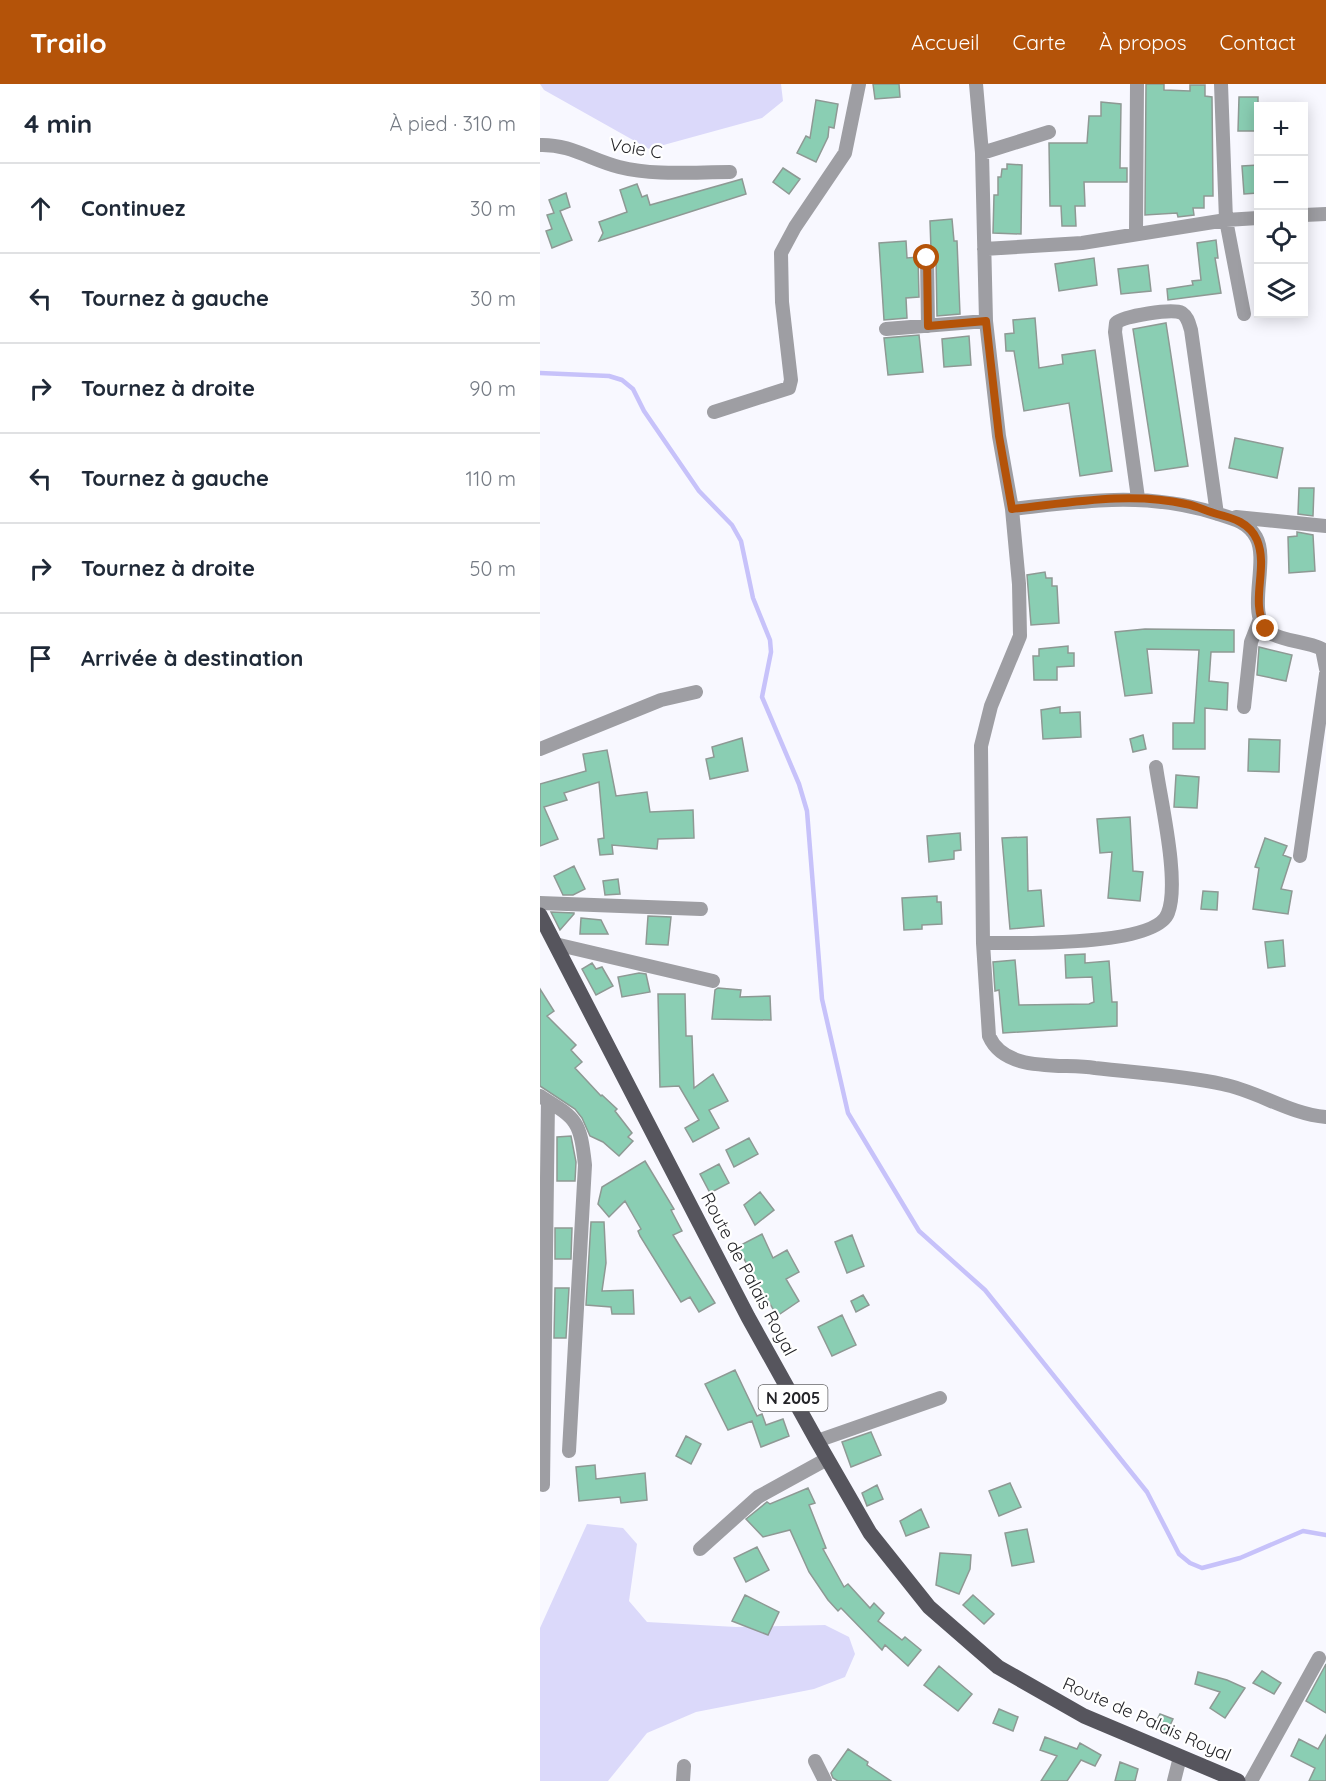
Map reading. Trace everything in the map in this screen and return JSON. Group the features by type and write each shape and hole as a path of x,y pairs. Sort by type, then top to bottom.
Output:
{"main road":[{"name":"Route de Palais Royal","path":"540,915 743,1307 827,1459 870,1533 929,1607 998,1667 1084,1716 1238,1781"}],"street":[{"path":"714,412 788,390 791,380 782,302 781,253 795,227 845,153 858,84"},
{"path":"976,84 982,153 986,321 999,436 1012,509 1019,584 1020,636 991,706 981,746 983,943 989,1036 994,1048 1006,1058 1021,1062 1090,1067 1224,1084 1262,1100 1314,1116 1326,1117"},
{"path":"1136,232 1137,84"},
{"path":"1221,84 1226,220 1244,314"},
{"path":"982,153 1049,132"},
{"name":"Voie C","path":"540,146 572,148 621,168 682,173 730,172"},
{"path":"1308,215 1326,214"},
{"path":"984,249 1082,243 1136,232 1254,218"},
{"path":"927,258 928,326"},
{"path":"1138,498 1115,332 1116,324 1128,317 1177,312 1186,317 1191,330 1223,515"},
{"path":"886,329 986,321"},
{"path":"1012,509 1138,498 1185,504 1244,523 1256,537 1262,554 1258,608 1260,619 1271,633 1319,647 1322,650 1326,669"},
{"path":"1223,515 1326,526"},
{"path":"1244,707 1251,642 1260,619"},
{"path":"1300,856 1326,674"},
{"path":"540,749 661,700 696,692"},
{"path":"983,943 1082,941 1147,931 1161,923 1168,914 1171,889 1168,847 1156,767"},
{"path":"540,903 701,909"},
{"path":"555,944 713,981"},
{"path":"544,1098 572,1115 582,1134 585,1165 569,1451"},
{"path":"543,1485 544,1098"},
{"path":"817,1441 939,1398"},
{"path":"700,1549 758,1497 827,1459"},
{"path":"1251,1781 1319,1658"},
{"path":"1174,1781 1180,1757"},
{"path":"814,1761 825,1781"},
{"path":"683,1781 684,1766"}],"shaded area":[{"path":"540,84 781,84 783,101 762,118 649,149 544,90"},
{"path":"587,1524 623,1528 637,1544 629,1601 647,1622 736,1627 825,1625 849,1637 855,1654 845,1677 814,1689 696,1712 647,1733 608,1781 540,1781 540,1628"}],"building":[{"path":"873,84 899,84 900,97 875,99"},
{"path":"1146,84 1164,84 1164,90 1190,91 1190,85 1205,85 1205,96 1212,97 1213,196 1204,196 1204,208 1193,208 1194,215 1178,217 1177,213 1145,215"},
{"path":"1239,97 1258,97 1258,102 1254,102 1254,131 1238,131"},
{"path":"816,100 838,104 834,128 829,127 828,137 816,162 797,153 806,136 810,138"},
{"path":"1101,102 1121,104 1120,168 1127,168 1127,182 1084,182 1085,206 1075,206 1076,226 1062,226 1061,206 1050,206 1049,143 1087,143 1089,116 1101,116"},
{"path":"1007,164 1022,165 1021,234 993,233 994,195 998,195 998,177 1001,177 1002,169 1007,169"},
{"path":"1254,165 1254,193 1244,194 1242,166"},
{"path":"783,168 800,179 789,194 773,182"},
{"path":"742,179 746,194 599,241 603,233 599,222 627,212 620,190 637,184 642,197 647,195 650,205"},
{"path":"566,193 570,207 560,211 572,240 552,248 546,231 552,229 547,215 554,213 549,200"},
{"path":"952,219 954,241 957,241 960,314 937,316 936,258 931,250 930,221"},
{"path":"1216,240 1218,258 1215,258 1221,293 1168,300 1167,289 1193,285 1192,281 1201,280 1197,243"},
{"path":"906,241 907,258 918,257 919,297 906,298 907,318 884,320 879,243"},
{"path":"1094,258 1097,285 1059,291 1055,264"},
{"path":"1148,265 1151,291 1121,294 1118,269"},
{"path":"1035,318 1039,368 1063,364 1062,355 1095,350 1112,471 1080,476 1069,403 1024,411 1014,351 1006,351 1005,334 1014,333 1013,320"},
{"path":"1166,323 1188,466 1155,471 1133,329"},
{"path":"919,335 923,372 888,375 884,338"},
{"path":"969,336 971,365 944,367 942,339"},
{"path":"1235,438 1283,448 1277,478 1229,468"},
{"path":"1299,488 1314,488 1313,516 1298,514"},
{"path":"1297,532 1313,535 1315,571 1289,573 1288,537 1297,536"},
{"path":"1045,572 1046,578 1052,578 1052,586 1057,586 1059,623 1031,625 1027,575"},
{"path":"1145,629 1234,630 1234,652 1211,652 1209,681 1228,683 1227,710 1205,708 1205,749 1173,749 1173,723 1194,723 1199,650 1147,649 1152,693 1125,696 1115,632"},
{"path":"1068,646 1068,653 1074,653 1074,666 1057,667 1057,680 1034,680 1033,656 1039,656 1039,649"},
{"path":"1259,647 1292,655 1286,681 1257,675"},
{"path":"1060,707 1060,713 1080,712 1081,737 1043,739 1041,710"},
{"path":"1143,735 1146,749 1133,752 1130,739"},
{"path":"742,738 748,771 710,779 706,759 714,757 712,747"},
{"path":"1249,739 1280,740 1279,772 1248,771"},
{"path":"607,750 616,796 647,792 650,812 693,810 694,838 658,839 657,849 612,845 613,854 600,855 598,839 604,838 599,782 564,793 567,800 544,807 558,839 540,846 540,784 586,771 583,754"},
{"path":"1176,775 1199,777 1197,808 1174,807"},
{"path":"1130,817 1133,871 1143,872 1140,901 1108,898 1112,852 1100,853 1097,819"},
{"path":"960,833 961,850 954,851 954,859 929,862 927,836"},
{"path":"1027,837 1028,891 1041,890 1044,926 1010,929 1002,838"},
{"path":"1265,838 1287,846 1283,855 1291,858 1281,889 1292,891 1288,914 1253,909 1259,868 1255,867"},
{"path":"574,866 585,889 573,895 563,895 554,876"},
{"path":"618,879 620,894 605,895 603,881"},
{"path":"1203,891 1218,892 1217,910 1201,909"},
{"path":"937,896 937,902 941,902 942,924 922,925 922,929 904,930 902,898"},
{"path":"551,912 574,913 574,914 560,930"},
{"path":"648,916 671,917 668,945 646,944"},
{"path":"581,918 601,920 608,934 580,934"},
{"path":"1283,940 1285,966 1268,968 1265,942"},
{"path":"1085,954 1085,963 1109,961 1112,1002 1117,1002 1117,1026 1003,1033 999,990 995,991 993,962 1015,960 1019,1005 1089,1004 1094,1002 1092,977 1066,978 1065,955"},
{"path":"592,963 596,969 602,967 613,986 596,995 582,969"},
{"path":"646,974 650,992 622,997 618,977"},
{"path":"718,988 741,990 740,997 770,996 771,1020 712,1019 715,990"},
{"path":"540,989 554,1011 547,1016 576,1045 571,1050 582,1062 575,1068 601,1096 617,1109 615,1111 632,1133 628,1137 633,1141 619,1156 603,1142 590,1136 575,1109 540,1086"},
{"path":"658,994 685,994 686,1036 692,1036 694,1088 713,1074 728,1101 709,1110 719,1128 693,1142 685,1128 699,1120 679,1086 660,1087"},
{"path":"571,1136 576,1162 575,1181 557,1181 557,1137"},
{"path":"749,1138 758,1154 734,1167 726,1150"},
{"path":"645,1161 674,1209 671,1210 682,1231 673,1235 715,1303 699,1312 690,1297 681,1302 640,1236 638,1231 641,1229 625,1201 609,1217 598,1204 602,1187"},
{"path":"719,1164 729,1183 710,1193 700,1174"},
{"path":"760,1192 774,1210 755,1225 744,1205"},
{"path":"591,1222 604,1222 606,1263 602,1291 633,1290 634,1314 612,1314 611,1307 586,1305"},
{"path":"555,1228 572,1228 571,1259 555,1259"},
{"path":"762,1234 773,1258 787,1250 799,1272 786,1279 799,1301 777,1316 737,1247"},
{"path":"852,1235 864,1266 847,1273 835,1242"},
{"path":"555,1288 569,1288 566,1338 554,1338"},
{"path":"863,1295 869,1305 856,1312 851,1301"},
{"path":"842,1315 856,1345 832,1356 818,1327"},
{"path":"735,1370 757,1416 762,1414 766,1425 783,1419 789,1436 761,1447 752,1421 728,1430 705,1384"},
{"path":"871,1432 881,1455 851,1467 842,1442"},
{"path":"686,1436 701,1444 691,1464 676,1456"},
{"path":"595,1465 596,1479 645,1473 647,1500 621,1503 620,1497 579,1501 576,1467"},
{"path":"1010,1483 1021,1507 999,1516 989,1491"},
{"path":"877,1485 883,1499 867,1506 862,1493"},
{"path":"808,1488 815,1503 809,1505 826,1548 823,1549 844,1587 848,1584 870,1608 874,1603 884,1613 878,1621 902,1640 905,1637 921,1650 908,1666 885,1645 882,1650 841,1608 838,1611 828,1600 809,1572 790,1530 763,1537 746,1519 767,1502 770,1504"},
{"path":"921,1509 929,1527 906,1536 900,1521"},
{"path":"1027,1529 1034,1562 1012,1566 1005,1533"},
{"path":"757,1547 769,1570 746,1582 734,1558"},
{"path":"940,1553 971,1555 970,1569 959,1594 936,1585"},
{"path":"745,1595 779,1612 768,1635 732,1621"},
{"path":"973,1595 994,1614 984,1624 963,1605"},
{"path":"1326,1664 1326,1713 1306,1701"},
{"path":"939,1666 972,1694 958,1711 924,1685"},
{"path":"1262,1671 1281,1683 1274,1694 1253,1683"},
{"path":"1198,1672 1245,1688 1225,1718 1210,1708 1220,1692 1195,1684"},
{"path":"999,1709 1018,1717 1013,1731 993,1723"},
{"path":"1160,1714 1173,1719 1167,1732 1154,1726"},
{"path":"1326,1735 1326,1781 1309,1781 1315,1768 1291,1756 1299,1739 1318,1749"},
{"path":"1045,1737 1077,1749 1080,1743 1101,1755 1095,1766 1081,1760 1067,1781 1041,1781 1057,1756 1040,1750"},
{"path":"848,1749 891,1781 838,1781 833,1778 831,1773"},
{"path":"1120,1762 1138,1769 1135,1781 1115,1781"}],"waterway":[{"path":"540,373 609,376 622,380 633,389 644,411 699,491 732,525 741,541 753,598 770,640 771,652 762,697 799,784 807,811 822,999 848,1113 919,1231 985,1290 1147,1492 1179,1554 1190,1563 1202,1568 1240,1558 1303,1531 1326,1535"}],"route":[{"path":"927,258 928,326 986,321 999,436 1012,509 1108,498 1138,498 1185,504 1244,523 1256,537 1262,554 1258,608 1260,619 1266,629"}]}
